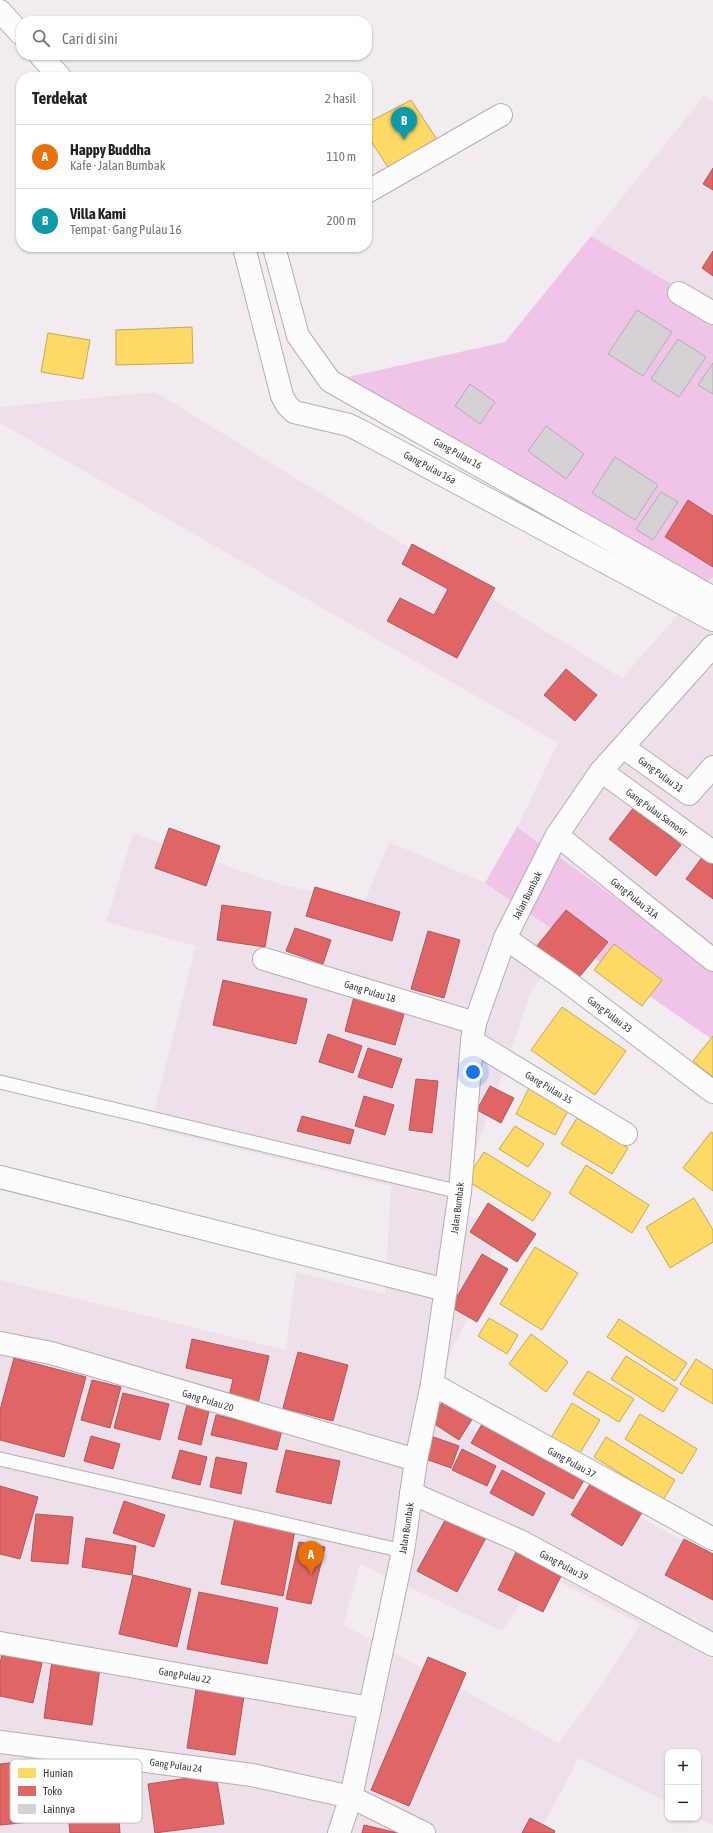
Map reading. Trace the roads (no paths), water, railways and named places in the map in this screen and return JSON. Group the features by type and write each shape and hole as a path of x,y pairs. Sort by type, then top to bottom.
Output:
{"street":[{"path":"0,11 16,29"},
{"path":"45,60 55,72"},
{"path":"372,189 501,114"},
{"name":"Gang Pulau 16a","path":"245,252 282,396 287,405 294,412 349,424 713,620"},
{"name":"Gang Pulau 16","path":"275,252 298,336 330,381 713,598"},
{"path":"678,293 713,313"},
{"name":"Jalan Bumbak","path":"339,1833 351,1797 403,1551 416,1460 432,1384 460,1192 474,1032 505,938 557,835 601,771 713,646"},
{"name":"Gang Pulau 31","path":"623,747 689,794 713,767"},
{"name":"Gang Pulau Samosir","path":"601,771 713,852"},
{"name":"Gang Pulau 31A","path":"557,835 713,960"},
{"name":"Gang Pulau 33","path":"505,938 565,980 713,1092"},
{"name":"Gang Pulau 18","path":"264,959 474,1032"},
{"name":"Gang Pulau 35","path":"474,1032 626,1134"},
{"path":"0,1177 446,1290"},
{"name":"Gang Pulau 20","path":"0,1343 51,1353 416,1460"},
{"name":"Gang Pulau 37","path":"432,1384 713,1539"},
{"name":"Gang Pulau 39","path":"411,1493 520,1541 713,1645"},
{"name":"Gang Pulau 22","path":"0,1643 370,1708"},
{"name":"Gang Pulau 24","path":"0,1742 130,1759"},
{"name":"Gang Pulau 24","path":"142,1761 252,1775 351,1797 424,1833"}],"lane":[{"path":"0,1082 460,1192"},
{"path":"0,1459 403,1551"}],"place":[{"name":"Villa Kami","path":"404,140"},
{"name":"Happy Buddha","path":"311,1574"}]}
